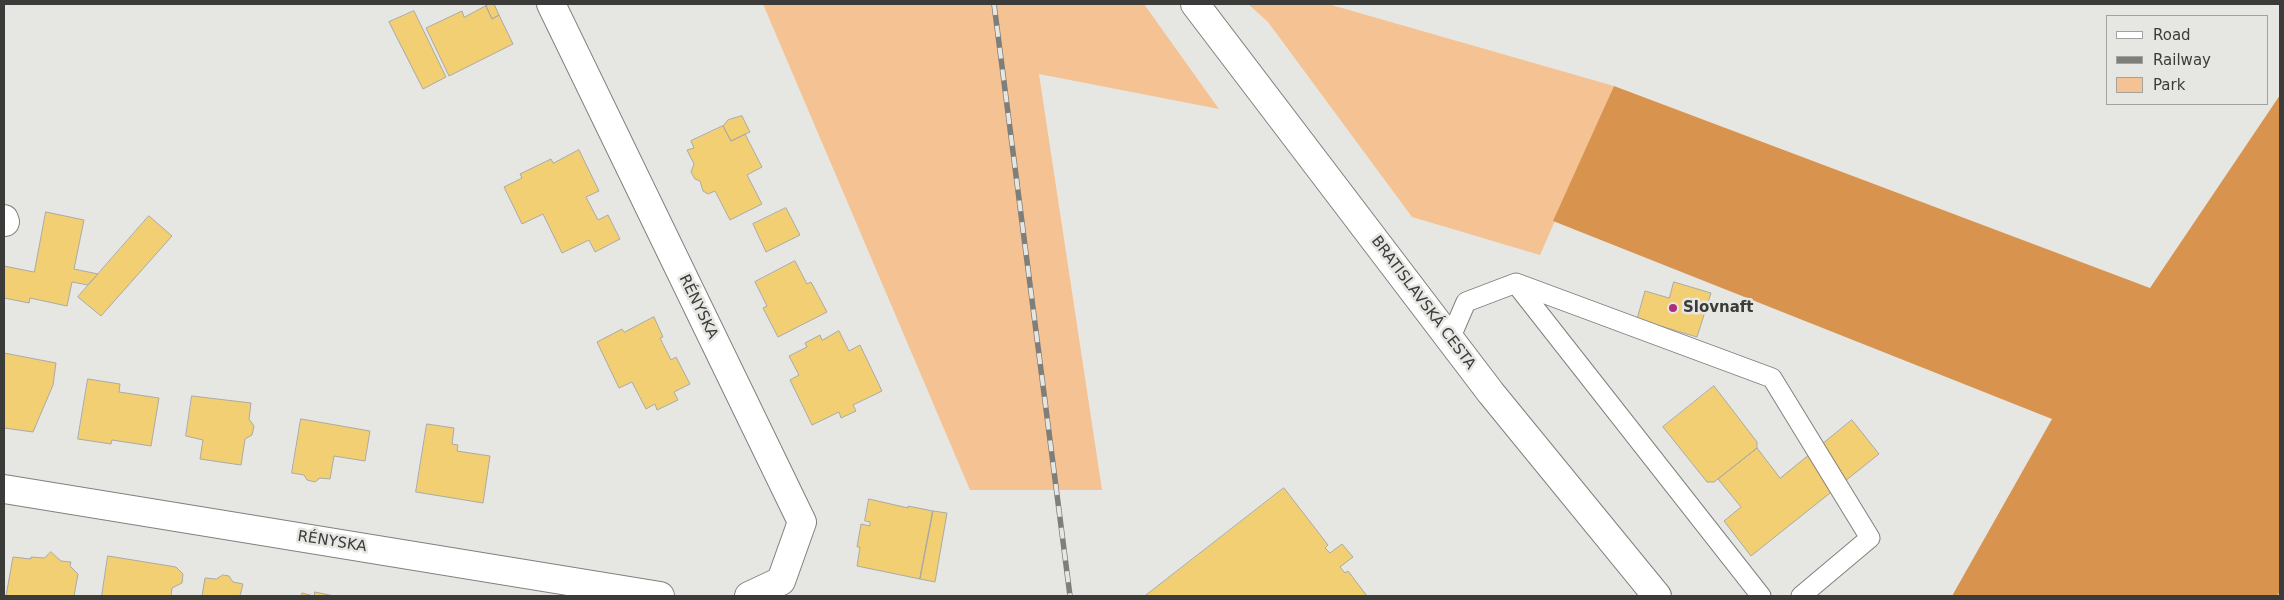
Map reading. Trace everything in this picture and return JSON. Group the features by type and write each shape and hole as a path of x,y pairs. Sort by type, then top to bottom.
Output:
{"street":[{"name":"RÉNYSKA","path":"551,4 802,522 780,580 749,596"},
{"name":"BRATISLAVSKÁ CESTA","path":"1195,4 1497,400 1657,596"},
{"name":"RÉNYSKA","path":"4,488 660,596"}],"lane":[{"path":"1516,283 1761,596"},
{"path":"1450,339 1466,302 1516,283 1772,378 1870,538 1801,596"}],"green space":[{"path":"763,4 1144,4 1219,109 1039,74 1102,490 970,490"},
{"path":"1248,4 1328,4 1614,86 1540,255 1412,217 1268,22"}],"shaded area":[{"path":"1614,86 2150,288 2280,95 2280,592 2277,596 1952,596 2052,419 1553,221"}],"building":[{"path":"494,4 499,15 492,19 486,6"},
{"path":"486,6 492,19 499,15 513,44 449,76 426,28 462,11 464,17"},
{"path":"414,11 446,77 423,89 389,22"},
{"path":"742,116 750,132 731,141 723,126 728,120"},
{"path":"723,126 731,141 745,134 762,167 747,175 762,204 730,220 715,191 708,194 703,191 700,181 695,179 691,172 694,164 687,150 694,148 691,141"},
{"path":"579,150 599,191 586,197 598,220 608,215 620,239 595,252 589,240 562,253 543,214 522,224 504,187 522,178 520,174 551,159 553,163"},
{"path":"786,208 800,235 766,252 753,224"},
{"path":"46,212 84,220 74,269 98,274 88,285 72,282 67,306 30,298 29,303 4,298 4,266 34,272"},
{"path":"149,216 172,236 101,316 78,297"},
{"path":"795,261 807,284 811,282 827,312 778,337 763,308 767,306 755,282"},
{"name":"Slovnaft","path":"1674,282 1711,293 1697,337 1637,319 1645,291 1669,298"},
{"path":"654,317 663,337 660,338 671,360 676,357 690,384 674,392 678,400 657,410 655,404 646,409 632,382 619,388 597,342 622,329 624,332"},
{"path":"839,331 849,351 860,345 882,391 853,405 856,411 841,418 839,412 812,425 790,380 799,375 789,356 807,347 805,343 820,335 822,340"},
{"path":"4,353 56,363 53,385 33,432 4,428"},
{"path":"88,379 120,384 119,392 159,398 151,446 112,440 111,444 78,439"},
{"path":"1714,386 1757,442 1757,448 1714,482 1707,482 1663,427"},
{"path":"192,396 251,403 249,419 254,426 252,435 245,439 241,465 200,459 203,440 186,436"},
{"path":"301,419 370,431 365,461 334,456 330,479 320,478 315,482 307,480 304,475 292,473"},
{"path":"1852,420 1879,454 1751,556 1724,521 1741,507 1718,479 1757,448 1780,478"},
{"path":"427,424 454,428 452,444 458,445 457,451 490,456 483,503 416,492"},
{"path":"1284,488 1328,545 1325,548 1330,553 1342,544 1353,557 1340,567 1345,573 1348,571 1367,596 1145,596"},
{"path":"869,499 908,508 908,506 933,511 920,579 857,566 860,547 857,547 861,524 870,526 870,522 865,521"},
{"path":"933,511 947,513 935,582 920,579"},
{"path":"51,552 61,561 71,562 70,566 78,574 74,596 6,596 13,557 44,558"},
{"path":"108,556 176,567 183,574 182,583 172,588 171,596 102,596"},
{"path":"223,575 229,576 233,582 243,584 240,596 202,596 205,578 216,579"},
{"path":"315,592 334,596 314,596"},
{"path":"302,593 314,596 301,596"}],"railway":[{"path":"994,4 1070,596"}],"place":[{"name":"Slovnaft","path":"1673,308"}]}
